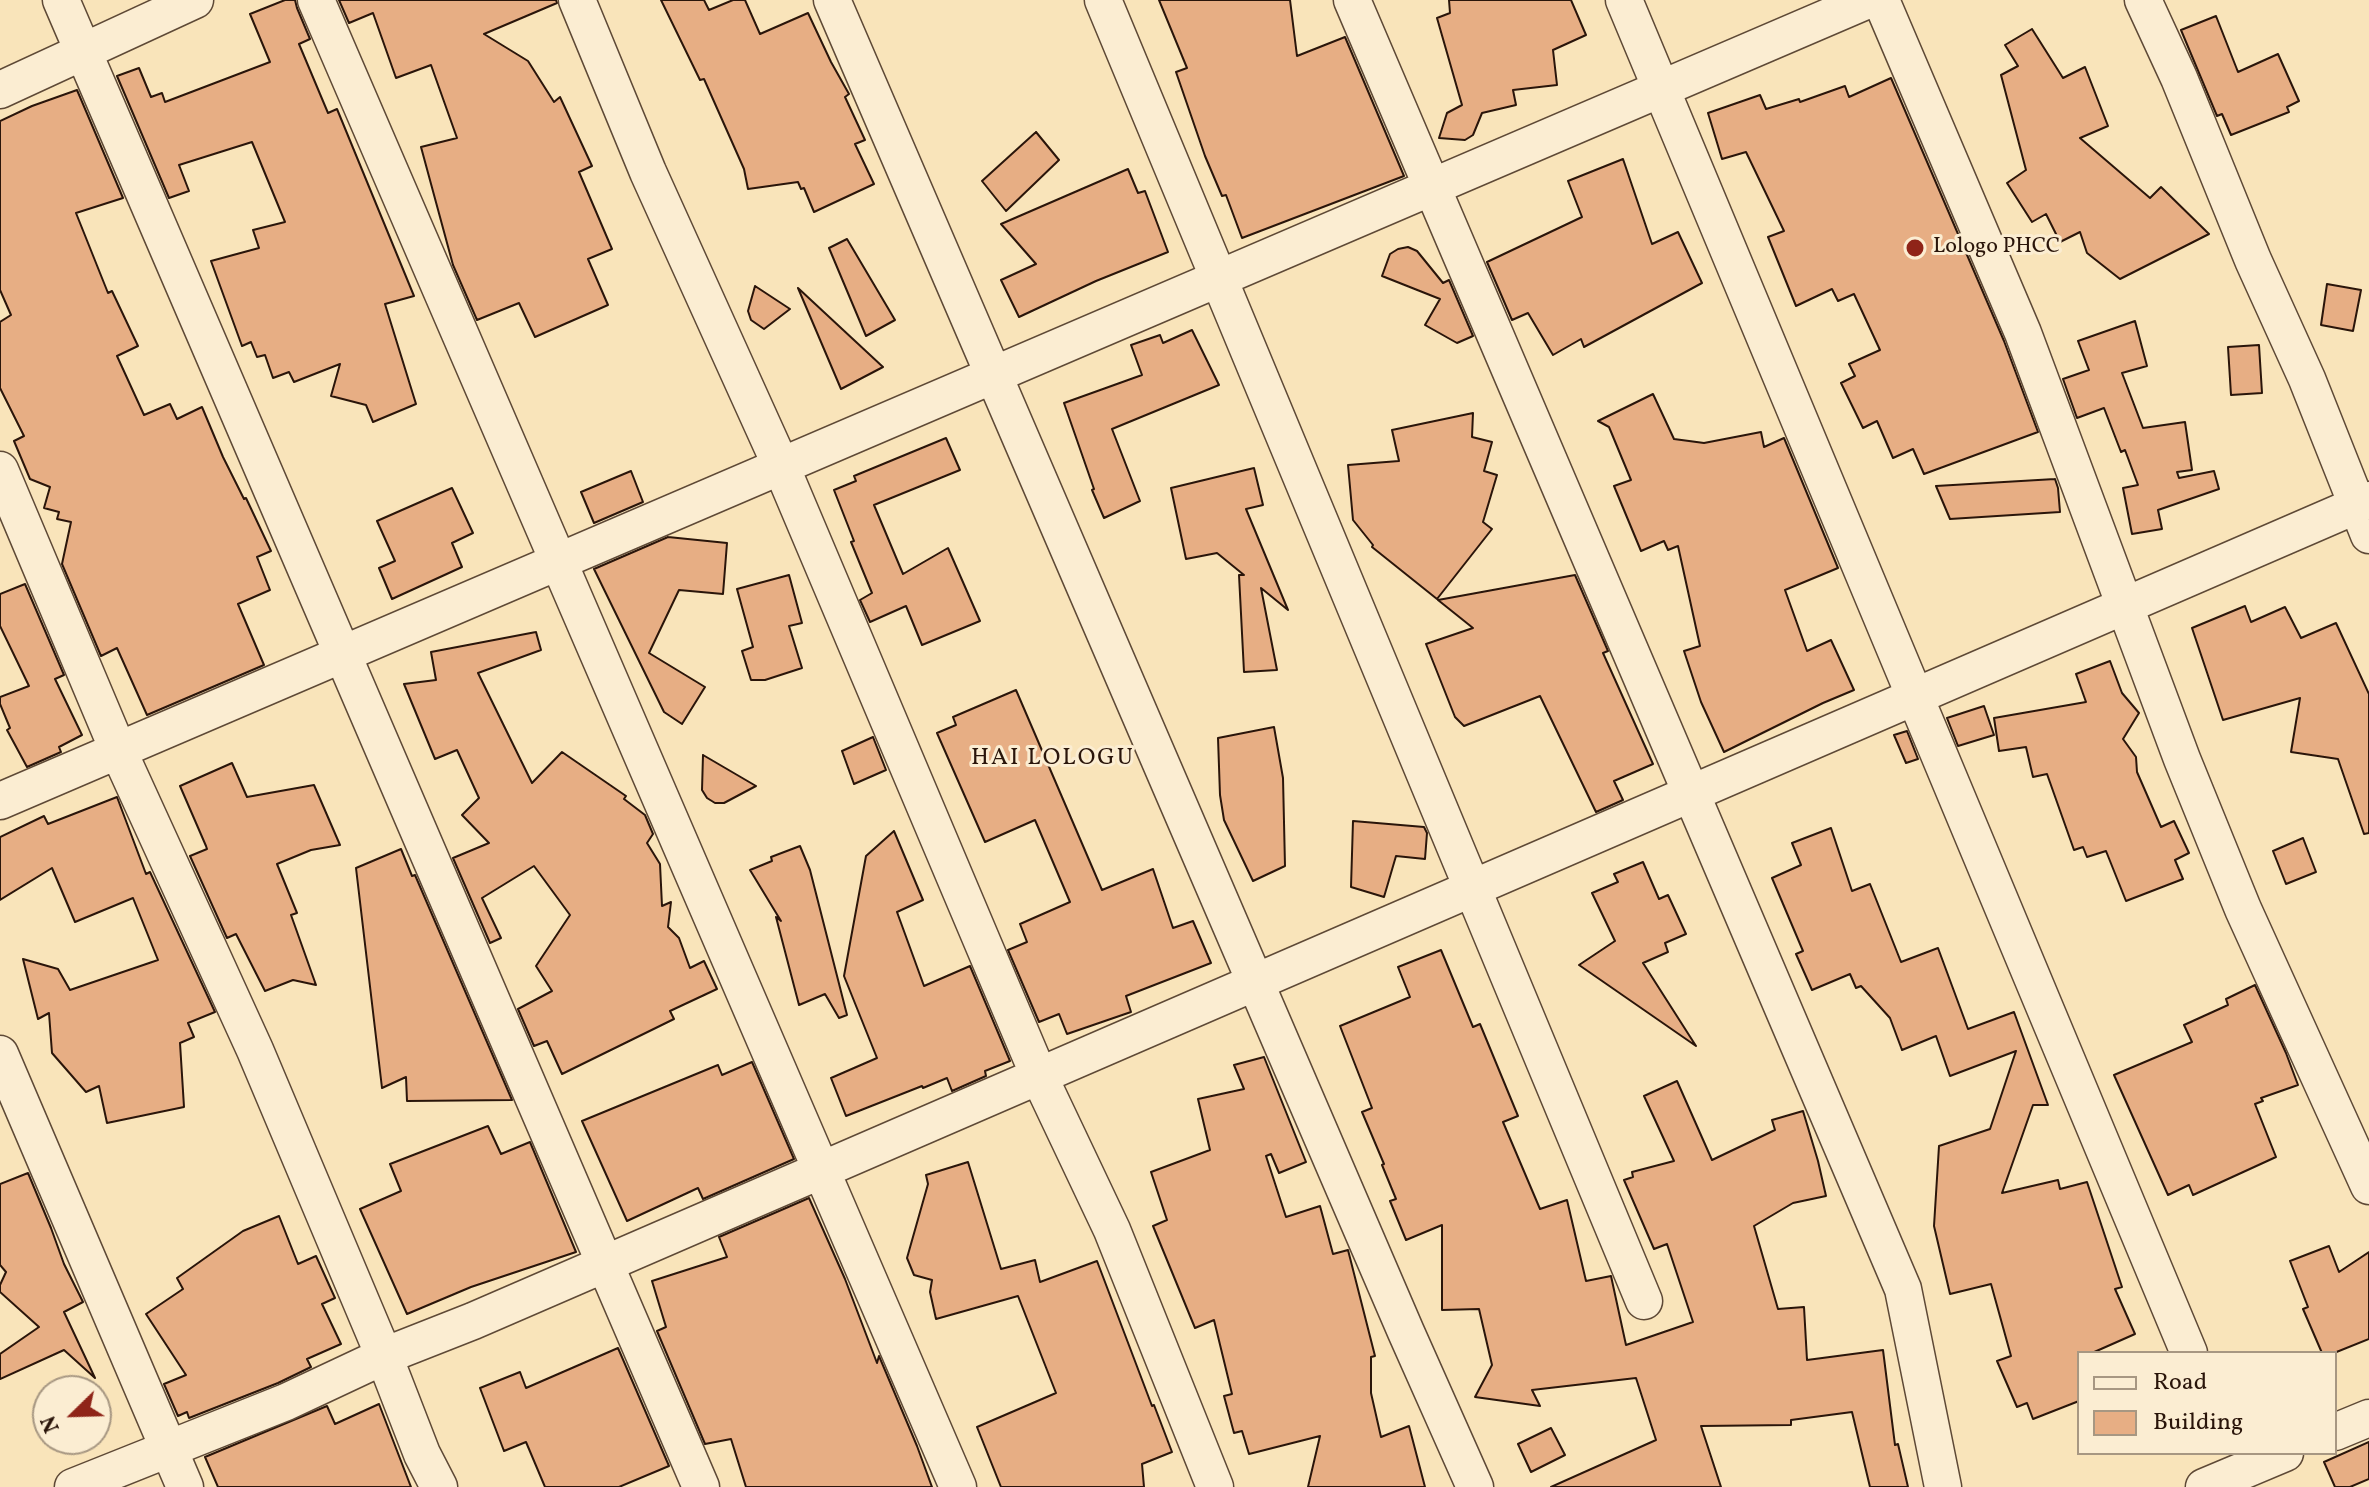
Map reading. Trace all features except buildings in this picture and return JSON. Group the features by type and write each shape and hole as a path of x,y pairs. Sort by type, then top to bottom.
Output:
{"street":[{"path":"61,0 701,1487"},
{"path":"0,90 195,0"},
{"path":"316,0 958,1487"},
{"path":"577,0 648,172 781,466 1039,1076 1112,1230 1215,1487"},
{"path":"832,0 1475,1487"},
{"path":"1103,0 1644,1301"},
{"path":"1352,0 1903,1289 1943,1487"},
{"path":"1624,0 2188,1351"},
{"path":"0,801 1868,0"},
{"path":"1881,0 2023,333 2182,759 2243,909 2369,1186"},
{"path":"73,1487 286,1402 384,1356 473,1321 2125,605 2365,513 2143,0"},
{"path":"0,470 118,750 255,1050 422,1454 439,1487"},
{"path":"0,1054 185,1487"},
{"path":"2337,1431 2369,1418"},
{"path":"2204,1487 2280,1455"}],"place":[{"name":"Lologo PHCC","path":"1915,248"}],"district":[{"name":"HAI LOLOGU","path":"1053,760"}]}
